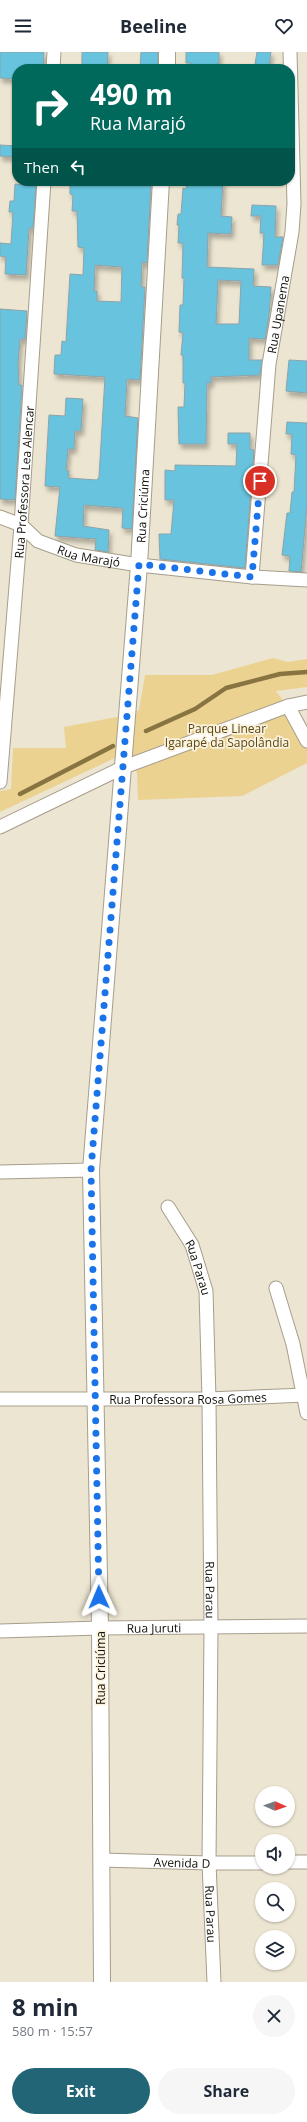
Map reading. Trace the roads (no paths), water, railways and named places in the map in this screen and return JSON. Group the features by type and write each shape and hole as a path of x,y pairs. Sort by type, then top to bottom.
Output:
{"street":[{"path":"53,64 54,52"},
{"path":"166,64 167,52"},
{"name":"Rua Upanema","path":"290,52 290,64"},
{"name":"Rua Professora Lea Alencar","path":"0,782 21,525 44,186"},
{"name":"Rua Criciúma","path":"102,1982 100,1628 91,1170 139,564 160,186"},
{"name":"Rua Upanema","path":"252,577 269,364 292,232 294,186"},
{"name":"Rua Marajó","path":"0,517 21,525 38,541 76,556 252,577 307,580"},
{"path":"0,827 124,767 288,706 307,702"},
{"path":"288,706 307,741"},
{"path":"0,1172 91,1170"},
{"name":"Rua Parau","path":"168,1207 192,1245 206,1291 209,1399 211,1628 209,1863 214,1982"},
{"path":"276,1288 293,1344 305,1396 307,1413"},
{"name":"Rua Professora Rosa Gomes","path":"0,1399 209,1399 305,1396"},
{"name":"Rua Juruti","path":"0,1631 100,1628 307,1626"},
{"name":"Avenida D","path":"102,1860 255,1863"},
{"path":"295,1862 307,1862"}],"waterway":[{"path":"146,731 195,709 226,688 280,674 307,672"},
{"path":"20,794 113,746"}],"park label":[{"name":"Parque Linear Igarapé da Sapolândia","path":"227,735"}]}
